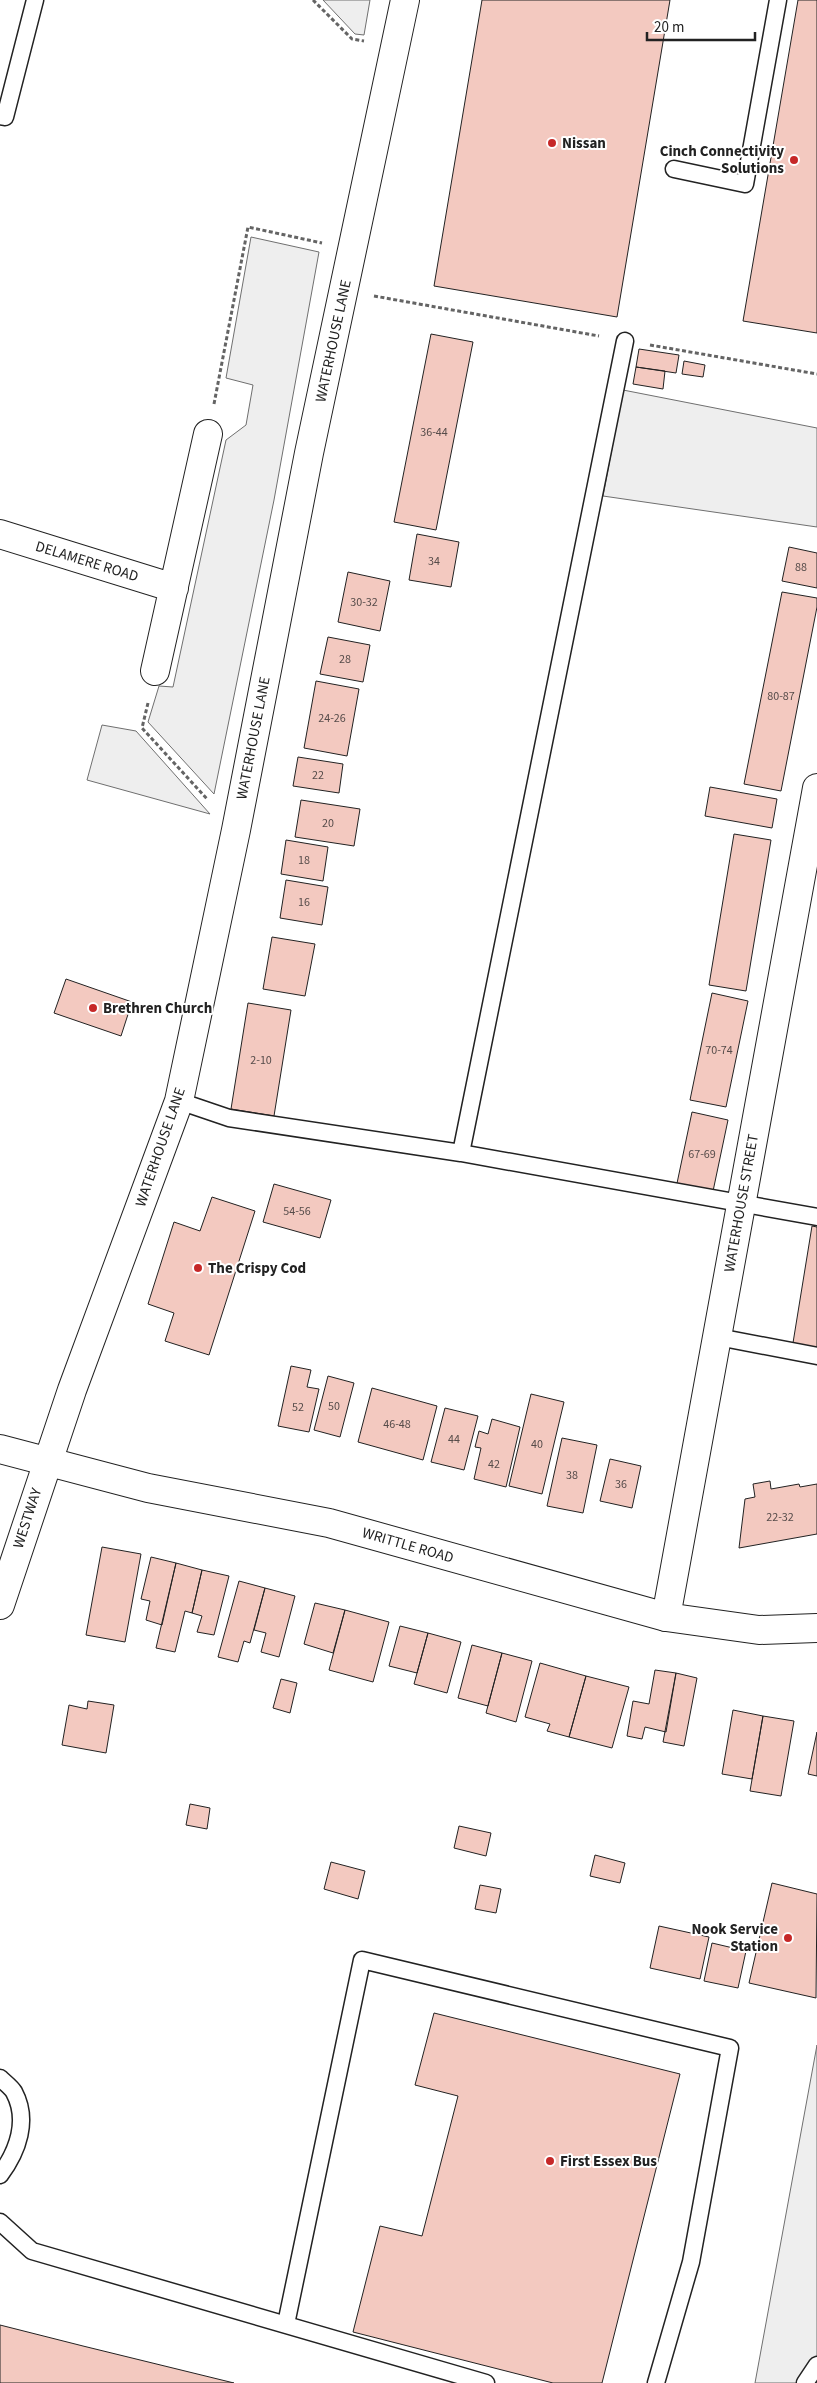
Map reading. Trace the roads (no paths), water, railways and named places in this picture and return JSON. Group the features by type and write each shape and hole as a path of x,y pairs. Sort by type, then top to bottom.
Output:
{"street":[{"name":"WATERHOUSE LANE","path":"47,1461 179,1102 236,830 309,454 405,0"},
{"path":"155,671 208,434"},
{"name":"DELAMERE ROAD","path":"0,534 174,588"},
{"name":"WATERHOUSE STREET","path":"666,1617 817,788"},
{"name":"WRITTLE ROAD","path":"0,1449 148,1488 329,1523 666,1617 759,1630 817,1628"},
{"name":"WESTWAY","path":"0,1605 47,1461"}],"lane":[{"path":"0,116 5,117 35,0"},
{"path":"674,169 745,184 778,0"},
{"path":"461,1153 625,341"},
{"path":"179,1102 229,1118 461,1153 817,1217"},
{"path":"718,1337 817,1356"},
{"path":"286,2324 362,1960 730,2048 691,2262 656,2383"},
{"path":"0,2078 14,2091 22,2123 13,2158 0,2175"},
{"path":"0,2222 32,2250 486,2383"},
{"path":"805,2383 817,2365"}],"place":[{"name":"Nissan","path":"552,143"},
{"name":"Cinch Connectivity Solutions","path":"794,160"},
{"name":"Brethren Church","path":"93,1008"},
{"name":"The Crispy Cod","path":"198,1268"},
{"name":"Nook Service Station","path":"788,1938"},
{"name":"First Essex Bus","path":"550,2161"}]}
